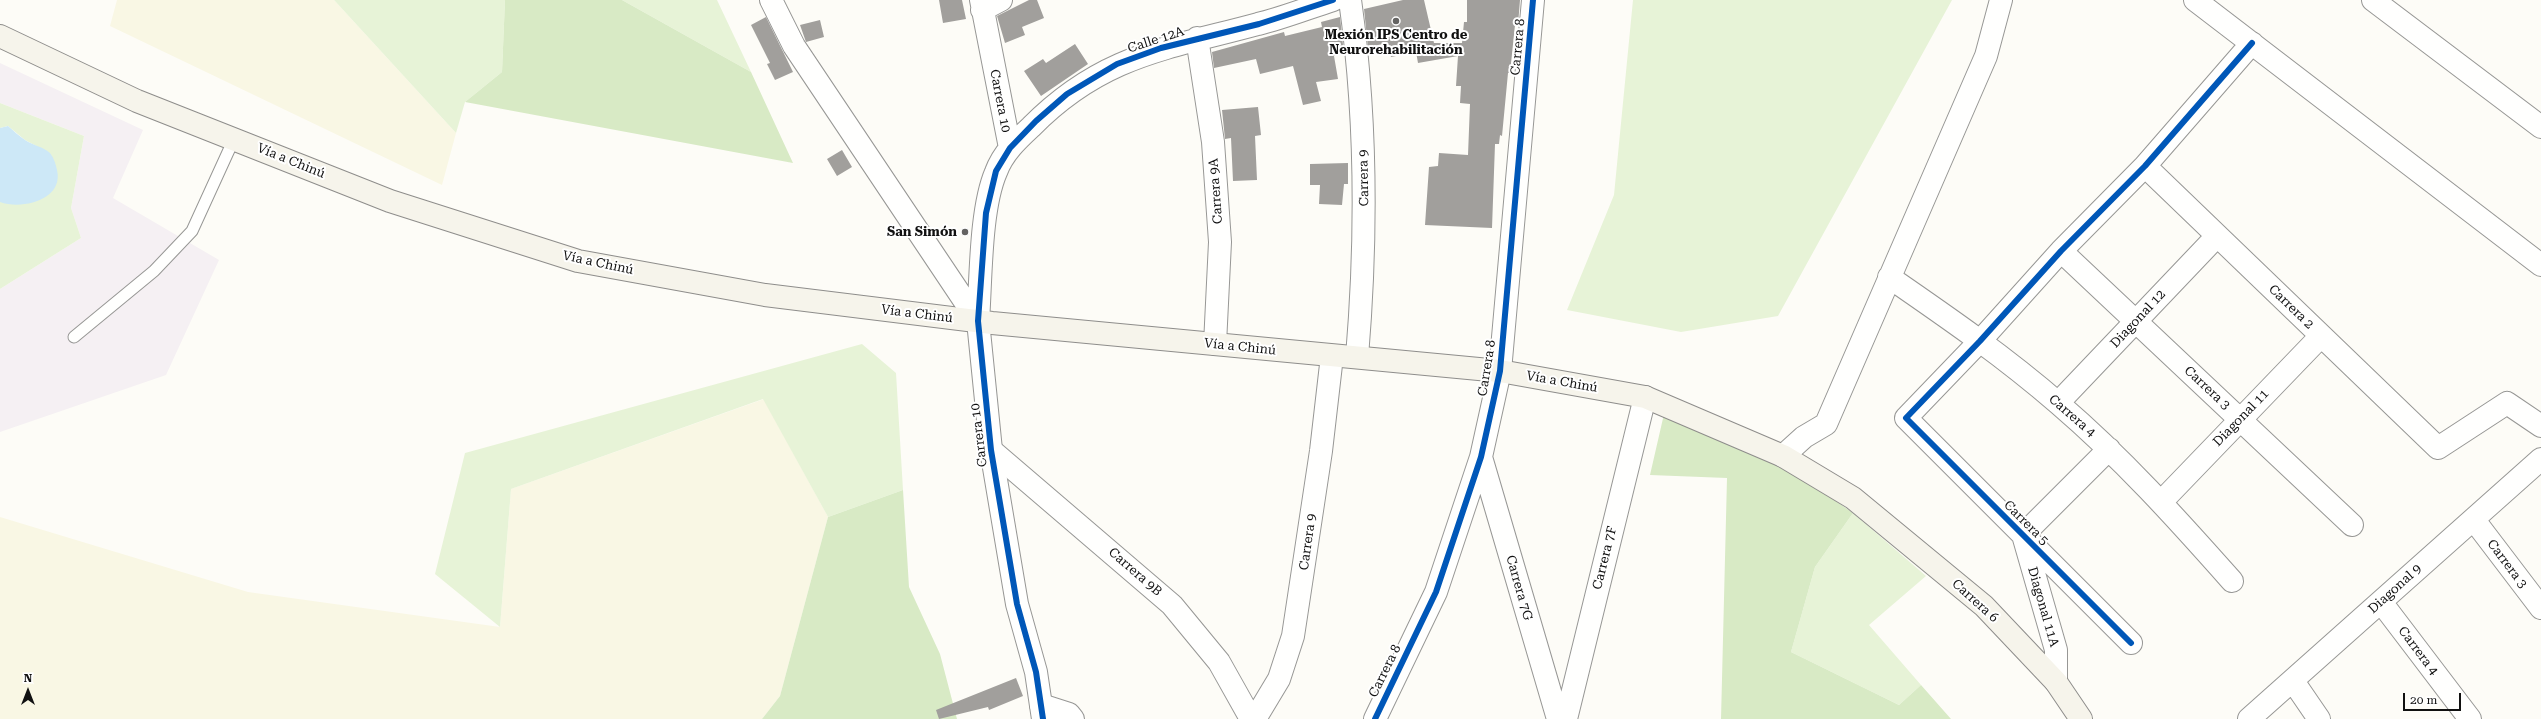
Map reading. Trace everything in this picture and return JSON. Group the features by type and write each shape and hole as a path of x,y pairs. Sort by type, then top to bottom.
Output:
{"main road":[{"name":"Vía a Chinú","path":"0,36 137,100 390,200 578,261 765,295 978,321 1500,371 1645,397 1783,456 1854,498"},
{"name":"Carrera 6","path":"1854,498 1984,606 2056,682 2081,719"}],"street":[{"path":"771,0 794,46 978,321"},
{"name":"Calle 12A","path":"1010,148 1067,94 1100,73 1136,57 1197,38 1259,24 1333,0"},
{"name":"Carrera 9","path":"1350,0 1363,129 1365,208 1363,280 1357,357"},
{"name":"Carrera 8","path":"1375,719 1436,592 1480,457 1500,371 1534,0"},
{"path":"1783,456 1804,437 1826,424 1986,56 2001,0"},
{"path":"2195,0 2541,265"},
{"path":"2373,0 2541,127"},
{"name":"Carrera 10","path":"988,3 1010,148 996,172 990,194 978,321 991,450 1018,604 1036,672 1042,712"},
{"name":"Carrera 9A","path":"1197,38 1213,142 1220,242 1215,344"},
{"path":"1980,341 2061,251 2145,166 2252,43"},
{"name":"Carrera 2","path":"2145,166 2438,448 2507,403 2541,426"},
{"name":"Diagonal 12","path":"2058,403 2217,236"},
{"name":"Carrera 3","path":"2061,251 2352,525"},
{"name":"Carrera 4","path":"1889,277 1980,341 2058,403 2109,449 2162,501 2232,581"},
{"name":"Diagonal 11","path":"2162,501 2321,336"},
{"name":"Carrera 5","path":"1980,341 1906,418 2131,643"},
{"name":"Carrera 9","path":"1255,719 1279,679 1293,636 1321,451 1332,356"},
{"name":"Carrera 7F","path":"1566,719 1645,397"},
{"path":"2023,535 2109,449"},
{"name":"Carrera 9B","path":"991,450 1172,605 1219,662 1251,719"},
{"name":"Carrera 7G","path":"1480,457 1558,719"},
{"name":"Diagonal 9","path":"2249,719 2541,459"},
{"name":"Carrera 3","path":"2474,520 2541,608"},
{"name":"Diagonal 11A","path":"2023,535 2056,650 2056,682"},
{"name":"Carrera 4","path":"2381,602 2470,719"},
{"path":"2293,681 2319,719"},
{"path":"1042,712 1069,714 1073,719"}],"lane":[{"path":"74,337 154,271 192,230 234,139"}],"shaded area":[{"path":"117,0 334,0 456,133 442,185 110,26"},
{"path":"0,63 143,130 113,198 219,260 166,375 0,432 0,289 81,238 71,208 84,136 0,103"},
{"path":"764,399 828,517 780,696 762,719 0,719 0,517 248,592 500,627 511,489"}],"green space":[{"path":"334,0 505,0 502,72 465,102 456,133"},
{"path":"505,0 622,0 751,72 793,163 465,102 502,72"},
{"path":"622,0 717,0 751,72"},
{"path":"1633,0 1952,0 1778,316 1681,332 1567,310 1614,195"},
{"path":"0,103 84,136 71,208 81,238 0,289 0,202 49,153 25,140 8,126 0,128"},
{"path":"862,344 896,373 903,490 828,517 763,399 511,489 500,627 435,574 465,453"},
{"path":"1664,414 1784,465 1853,513 1815,567 1791,652 1899,705 1921,685 1951,719 1721,719 1727,478 1650,475"},
{"path":"903,490 909,587 940,654 957,719 762,719 780,696 828,517"},
{"path":"1853,513 1926,576 1869,625 1921,685 1899,705 1791,652 1815,567"}],"water":[{"path":"8,126 25,140 50,153 54,159 57,170 57,180 54,189 48,195 39,200 19,205 0,202 0,128"}],"building":[{"path":"939,0 962,0 966,19 943,23"},
{"path":"1029,0 1037,0 1044,18 1022,27 1025,35 1005,43 997,16"},
{"path":"1403,0 1424,0 1434,43 1462,43 1464,22 1467,22 1467,0 1520,0 1518,25 1515,25 1510,73 1508,73 1502,136 1500,135 1499,144 1495,144 1492,228 1425,225 1429,167 1438,166 1439,153 1468,155 1470,104 1460,103 1461,86 1456,86 1458,56 1418,63 1416,52 1391,57 1388,43 1368,47 1364,9"},
{"path":"766,17 793,72 775,80 767,64 770,63 751,25"},
{"path":"1340,17 1344,54 1334,56 1338,79 1316,82 1321,101 1303,105 1293,66 1260,74 1256,59 1214,68 1212,52 1284,32 1285,36 1322,27 1321,22"},
{"path":"820,20 824,37 806,42 800,25"},
{"path":"1075,44 1088,64 1041,96 1024,71 1043,59 1046,63"},
{"path":"1258,107 1261,135 1255,136 1257,180 1233,181 1231,138 1225,139 1222,110"},
{"path":"842,150 852,167 837,176 827,159"},
{"path":"1348,163 1348,184 1344,184 1342,205 1319,204 1320,185 1310,185 1310,164"},
{"path":"1016,678 1023,696 989,710 988,707 939,719 936,710"}],"cycle path":[{"path":"1043,719 1036,672 1017,604 991,450 978,321 986,213 996,171 1010,148 1036,121 1067,94 1117,64 1161,48 1259,24 1333,0"},
{"path":"1375,719 1436,592 1481,457 1500,371 1533,0"},
{"path":"2131,643 1906,418 1980,341 2061,251 2145,166 2252,43"}],"place":[{"name":"Mexión IPS Centro de Neurorehabilitación","path":"1396,21"},
{"name":"San Simón","path":"965,232"}]}
